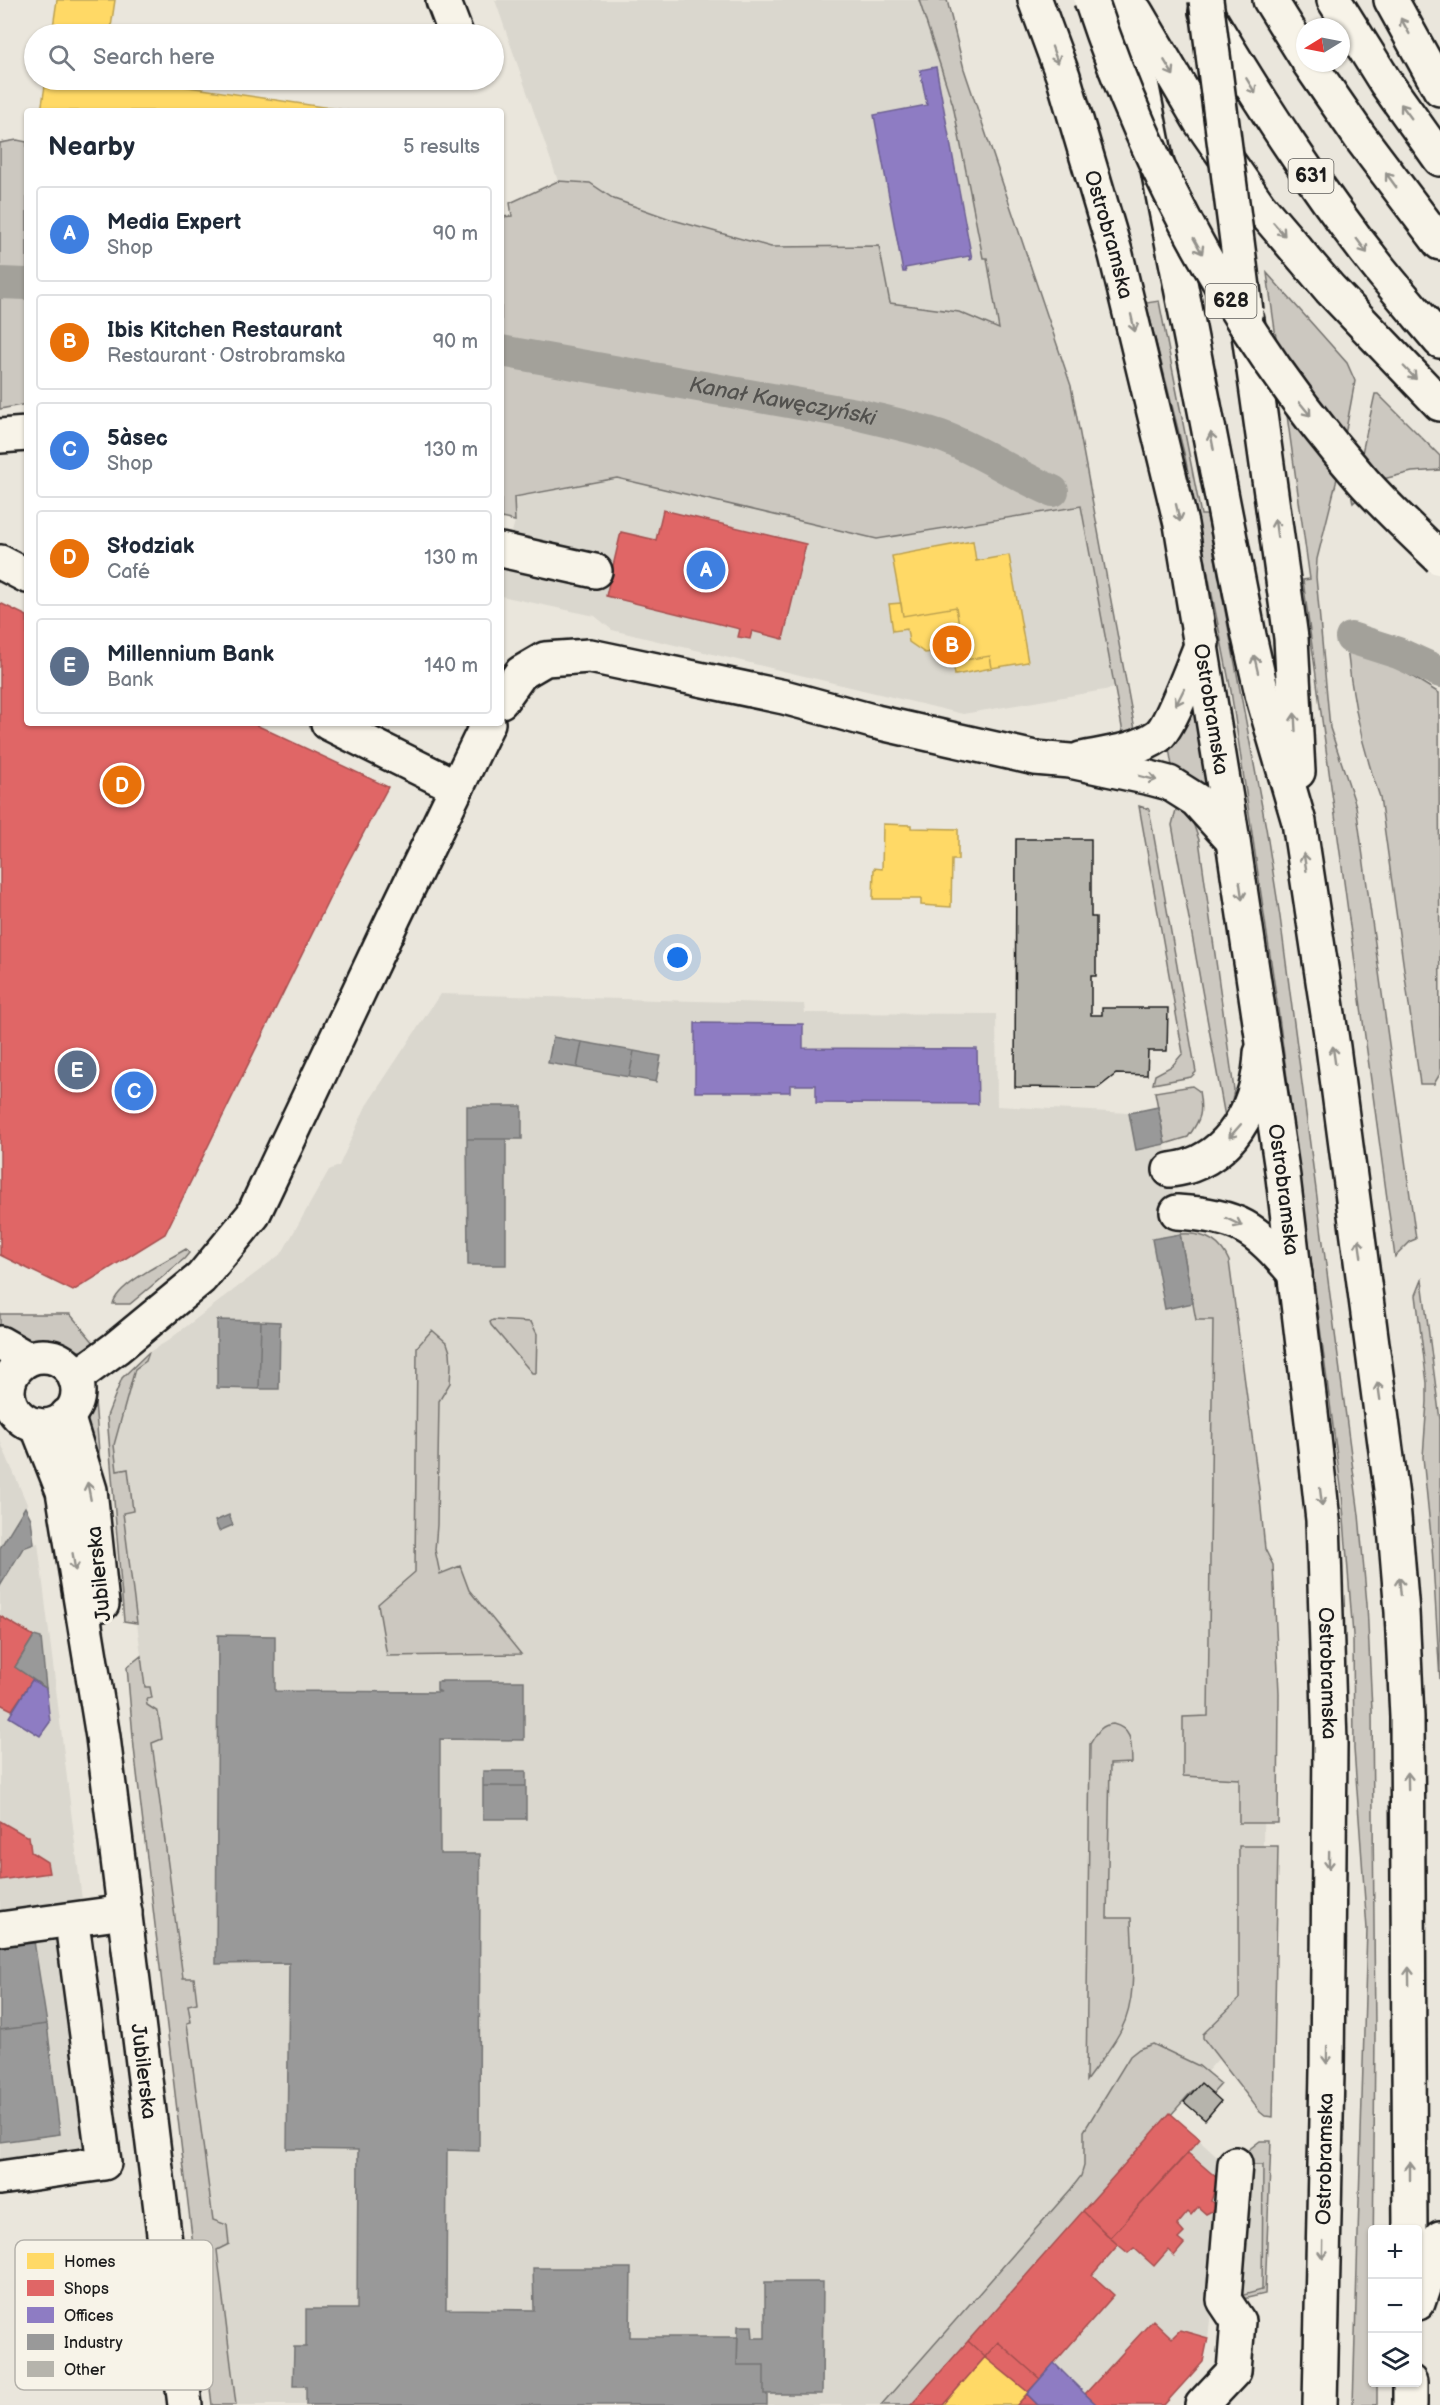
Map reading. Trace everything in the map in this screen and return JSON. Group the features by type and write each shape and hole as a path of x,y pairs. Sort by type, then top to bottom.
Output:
{"main road":[{"path":"443,0 452,24"},
{"name":"Ostrobramska","path":"1035,0 1063,76 1116,255 1181,524 1233,841 1295,1274 1323,1520 1330,1744 1327,2094 1320,2405"},
{"name":"628","path":"1091,0 1144,140 1183,219 1238,313 1295,396 1333,445 1381,500 1440,558"},
{"path":"1127,0 1249,636 1263,698 1299,822"},
{"path":"1127,0 1200,121 1259,206 1330,289 1440,404"},
{"name":"631","path":"1199,0 1262,104 1317,184 1378,267 1440,341"},
{"path":"1206,0 1291,638 1299,822 1328,1013 1384,1428 1402,1612 1407,1717 1410,2225"},
{"path":"1270,0 1296,42"},
{"path":"1334,0 1386,83 1440,159"},
{"path":"1391,0 1440,89"},
{"path":"1315,72 1360,137 1440,243"},
{"path":"0,436 24,434"},
{"path":"504,551 595,571"},
{"path":"0,562 24,574"},
{"path":"1070,761 1146,743 1161,735 1183,691 1202,643"},
{"path":"504,696 521,673 545,659 590,656 784,697 876,722 1035,758 1070,761 1169,783 1196,800 1233,841"},
{"path":"334,726 457,787"},
{"path":"75,1378 116,1348 201,1278 253,1215 487,726"},
{"path":"1170,1170 1191,1166 1212,1155 1242,1124 1256,1089 1260,1071 1261,1037"},
{"path":"1177,1212 1221,1216 1234,1221 1268,1243 1295,1274"},
{"path":"0,1343 28,1359"},
{"path":"39,1356 50,1356 61,1361 75,1378 78,1389 76,1400 52,1420 22,1419 14,1411 4,1386 14,1371 28,1359 39,1356"},
{"name":"Jubilerska","path":"52,1420 103,1737 165,2240"},
{"path":"0,1929 125,1912"},
{"path":"0,2178 104,2163 74,1938"},
{"path":"1202,2405 1234,2371 1238,2320 1224,2300 1235,2164"},
{"path":"1422,2291 1440,2238"},
{"path":"1410,2387 1410,2405"},
{"name":"Jubilerska","path":"183,2390 185,2405"}],"shaded area":[{"path":"495,0 919,0 953,105 984,258 987,257 1000,329 959,312 890,303 879,246 771,247 673,220 614,199 590,183 558,181"},
{"path":"919,0 947,0 964,69 1071,386 1136,735 1124,738 1081,506 877,539 617,478 514,497 515,521 504,519 504,217 512,216 510,203 558,181 590,183 614,199 673,220 771,247 879,246 890,303 959,312 999,329 987,258 983,258 953,105"},
{"path":"17,140 24,141 24,405 0,409 0,143"},
{"path":"1267,273 1347,363 1355,381 1336,483 1317,559 1316,577 1330,728 1356,806 1416,1239 1395,1257 1303,580 1310,579"},
{"path":"1159,301 1201,515 1207,515 1266,828 1280,917 1359,1515 1367,1604 1372,1710 1375,2030 1373,2225 1368,2225 1368,2387 1377,2387 1377,2405 1353,2405 1367,1929 1354,1749 1353,1635 1342,1494 1277,1002 1231,691 1185,457 1146,303"},
{"path":"1375,394 1378,394 1440,456 1440,470 1412,472 1379,480 1353,503 1352,498"},
{"path":"617,478 877,539 1082,506 1116,688 963,714 612,630 595,616 504,597 504,546 511,536 515,521 514,497"},
{"path":"1347,648 1387,661 1439,693 1440,1074 1434,1084 1420,1084 1380,797 1359,723"},
{"path":"1192,710 1197,712 1208,790 1173,772 1168,742"},
{"path":"1139,806 1149,809 1196,1072 1191,1077 1153,1084 1155,1075 1172,1066 1183,1053"},
{"path":"1177,806 1193,823 1199,840 1234,1090 1231,1106 1225,1117 1172,825"},
{"path":"440,994 804,1004 805,1013 996,1014 997,1106 1129,1113 1158,1107 1193,1303 1233,1318 1264,1709 1262,2010 1170,2113 1227,2165 1263,2165 1262,2290 1212,2303 1208,2338 1190,2377 1164,2405 236,2405 217,2249 229,2244 226,2225 213,2221 187,2022 191,2021 188,2004 193,1978 183,1979 152,1743 162,1739 158,1712 147,1705 146,1699 151,1698 145,1687 123,1512 133,1511 128,1469 117,1471 114,1446 135,1369 146,1361 149,1352 166,1342 282,1253 329,1170 339,1166 366,1106"},
{"path":"1192,1086 1199,1091 1201,1105 1196,1125 1188,1137 1165,1144 1155,1092"},
{"path":"1180,1234 1196,1234 1210,1239 1221,1248 1229,1261 1265,1549 1273,1565 1279,1693 1278,1823 1239,1823 1239,1779 1183,1776 1183,1717 1208,1716 1213,1320 1196,1320"},
{"path":"186,1249 189,1253 184,1259 130,1304 113,1304 117,1296 133,1281"},
{"path":"1422,1280 1440,1420 1440,1680 1432,1546 1423,1457 1427,1383 1416,1295"},
{"path":"0,1314 70,1314 95,1344 81,1351 50,1343 30,1342 0,1330"},
{"path":"493,1320 531,1322 537,1334 536,1373 532,1373 491,1325 490,1322"},
{"path":"432,1330 447,1343 451,1366 450,1383 439,1401 435,1550 440,1574 460,1566 469,1590 521,1654 387,1656 378,1604 415,1572 417,1347"},
{"path":"149,1352 146,1361 135,1369 114,1445 117,1471 128,1469 133,1511 123,1513 137,1623 124,1621 107,1416 122,1378"},
{"path":"94,1388 103,1503 83,1421"},
{"path":"0,1441 27,1504 25,1507 31,1519 34,1544 38,1543 116,2176 0,2192"},
{"path":"141,1656 145,1687 150,1687 152,1698 146,1699 147,1705 158,1712 162,1739 152,1743 183,1978 194,1978 197,2003 188,2005 191,2022 187,2023 213,2220 227,2225 229,2244 217,2250 236,2405 212,2405 210,2390 213,2390 213,2240 192,2240 134,1748 127,1667"},
{"path":"1113,1724 1120,1726 1128,1734 1132,1763 1110,1764 1107,1918 1131,1918 1132,1990 1121,2030 1086,2081 1090,1744 1102,1728"},
{"path":"1239,1846 1278,1846 1273,2117 1265,2116 1260,2112 1203,2038 1203,2034 1239,1999"},
{"path":"1153,2044 1199,2066 1221,2084 1206,2101 1193,2090 913,2405 881,2405 1081,2176 1084,2166 1084,2131 1130,2056 1139,2049"},
{"path":"1260,2141 1271,2141 1265,2294 1234,2301 1233,2298 1262,2290 1263,2165 1243,2165 1247,2151"}],"building: Homes":[{"path":"57,0 115,0 111,24 53,24"},
{"path":"44,90 208,90 330,108 41,108"},
{"path":"973,541 976,561 1009,555 1028,662 992,668 990,656 965,660 956,607 903,616 892,556"},
{"path":"901,603 903,616 956,607 965,660 990,656 992,668 955,675 953,661 940,664 938,651 925,653 909,642 907,629 893,631 889,604"},
{"path":"883,824 911,825 911,828 958,829 958,860 952,860 951,907 921,905 921,899 873,899 874,868 882,869"},
{"path":"985,2357 1028,2392 1017,2405 943,2405"}],"building: Shops":[{"path":"663,510 806,544 783,639 752,631 750,639 738,637 740,629 606,596 621,532 656,540"},
{"path":"0,603 24,615 24,726 258,726 388,787 338,881 165,1234 73,1291 0,1255"},
{"path":"0,1616 34,1636 15,1667 33,1679 12,1710 0,1704"},
{"path":"0,1821 29,1836 31,1852 47,1862 49,1873 0,1880"},
{"path":"1170,2113 1200,2139 1110,2238 1083,2211"},
{"path":"1188,2153 1218,2179 1211,2201 1218,2208 1206,2214 1198,2207 1191,2215 1188,2212 1177,2225 1184,2233 1178,2239 1184,2244 1174,2256 1168,2250 1154,2266 1134,2248 1128,2253 1110,2238"},
{"path":"1083,2211 1118,2245 1092,2275 1114,2295 1040,2379 998,2342 985,2357 968,2341"},
{"path":"1153,2320 1172,2338 1180,2330 1208,2338 1203,2362 1164,2405 1097,2405 1085,2394"},
{"path":"968,2341 985,2357 943,2405 911,2405"},
{"path":"998,2342 1040,2379 1028,2392 985,2357"},
{"path":"1027,2394 1038,2405 1017,2405"}],"building: Offices":[{"path":"936,67 972,259 970,260 969,256 905,268 906,272 903,272 874,115 927,105 920,70"},
{"path":"695,1023 803,1024 803,1048 977,1049 978,1104 816,1103 816,1085 790,1085 790,1092 695,1092"},
{"path":"32,1680 46,1688 50,1722 40,1736 9,1717"},
{"path":"1054,2363 1097,2405 1038,2405 1027,2394"}],"building: Industry":[{"path":"553,1037 582,1042 577,1068 548,1063"},
{"path":"582,1042 634,1051 629,1077 577,1068"},
{"path":"634,1051 661,1056 656,1082 629,1077"},
{"path":"467,1106 522,1106 522,1139 467,1139"},
{"path":"1158,1107 1165,1144 1136,1150 1129,1113"},
{"path":"467,1139 506,1139 506,1265 468,1265"},
{"path":"1180,1234 1193,1303 1165,1309 1152,1239"},
{"path":"217,1320 261,1321 259,1389 217,1388"},
{"path":"261,1321 280,1322 279,1389 259,1389"},
{"path":"25,1507 31,1519 34,1544 23,1548 0,1586 0,1548"},
{"path":"229,1515 233,1525 219,1531 215,1521"},
{"path":"218,1635 275,1636 275,1691 441,1692 437,1690 437,1682 440,1681 524,1681 524,1740 440,1739 440,1854 480,1854 479,2151 447,2150 446,2309 534,2310 533,2268 631,2268 630,2337 738,2337 737,2365 764,2365 764,2394 767,2394 767,2405 306,2405 306,2386 293,2386 294,2347 306,2347 306,2309 357,2309 358,2150 287,2149 289,1963 216,1964"},
{"path":"34,1636 41,1638 46,1688 15,1667"},
{"path":"483,1771 526,1771 526,1786 483,1786"},
{"path":"483,1786 526,1786 526,1819 483,1819"},
{"path":"34,1941 47,2024 0,2030 0,1946"},
{"path":"47,2024 60,2134 0,2142 0,2030"},
{"path":"765,2282 823,2282 822,2394 764,2394 764,2365 737,2365 738,2326 752,2326 753,2338 765,2338"}],"building: Other":[{"path":"1016,839 1091,839 1091,917 1096,917 1096,976 1091,976 1091,1015 1102,1015 1102,1008 1168,1008 1167,1051 1148,1051 1147,1075 1116,1074 1098,1088 1015,1087"},
{"path":"1201,2083 1221,2101 1205,2120 1184,2102"}],"waterway":[{"name":"Kanał Kawęczyński","path":"0,283 24,284"},
{"name":"Kanał Kawęczyński","path":"504,352 856,414 909,427 955,442 1053,491"},
{"name":"Kanał Kawęczyński","path":"1351,638 1398,653 1440,672"}],"place":[{"name":"Media Expert","path":"706,570"},
{"name":"Ibis Kitchen Restaurant","path":"952,645"},
{"name":"Słodziak","path":"122,785"},
{"name":"Millennium Bank","path":"77,1070"},
{"name":"5àsec","path":"134,1091"}]}
